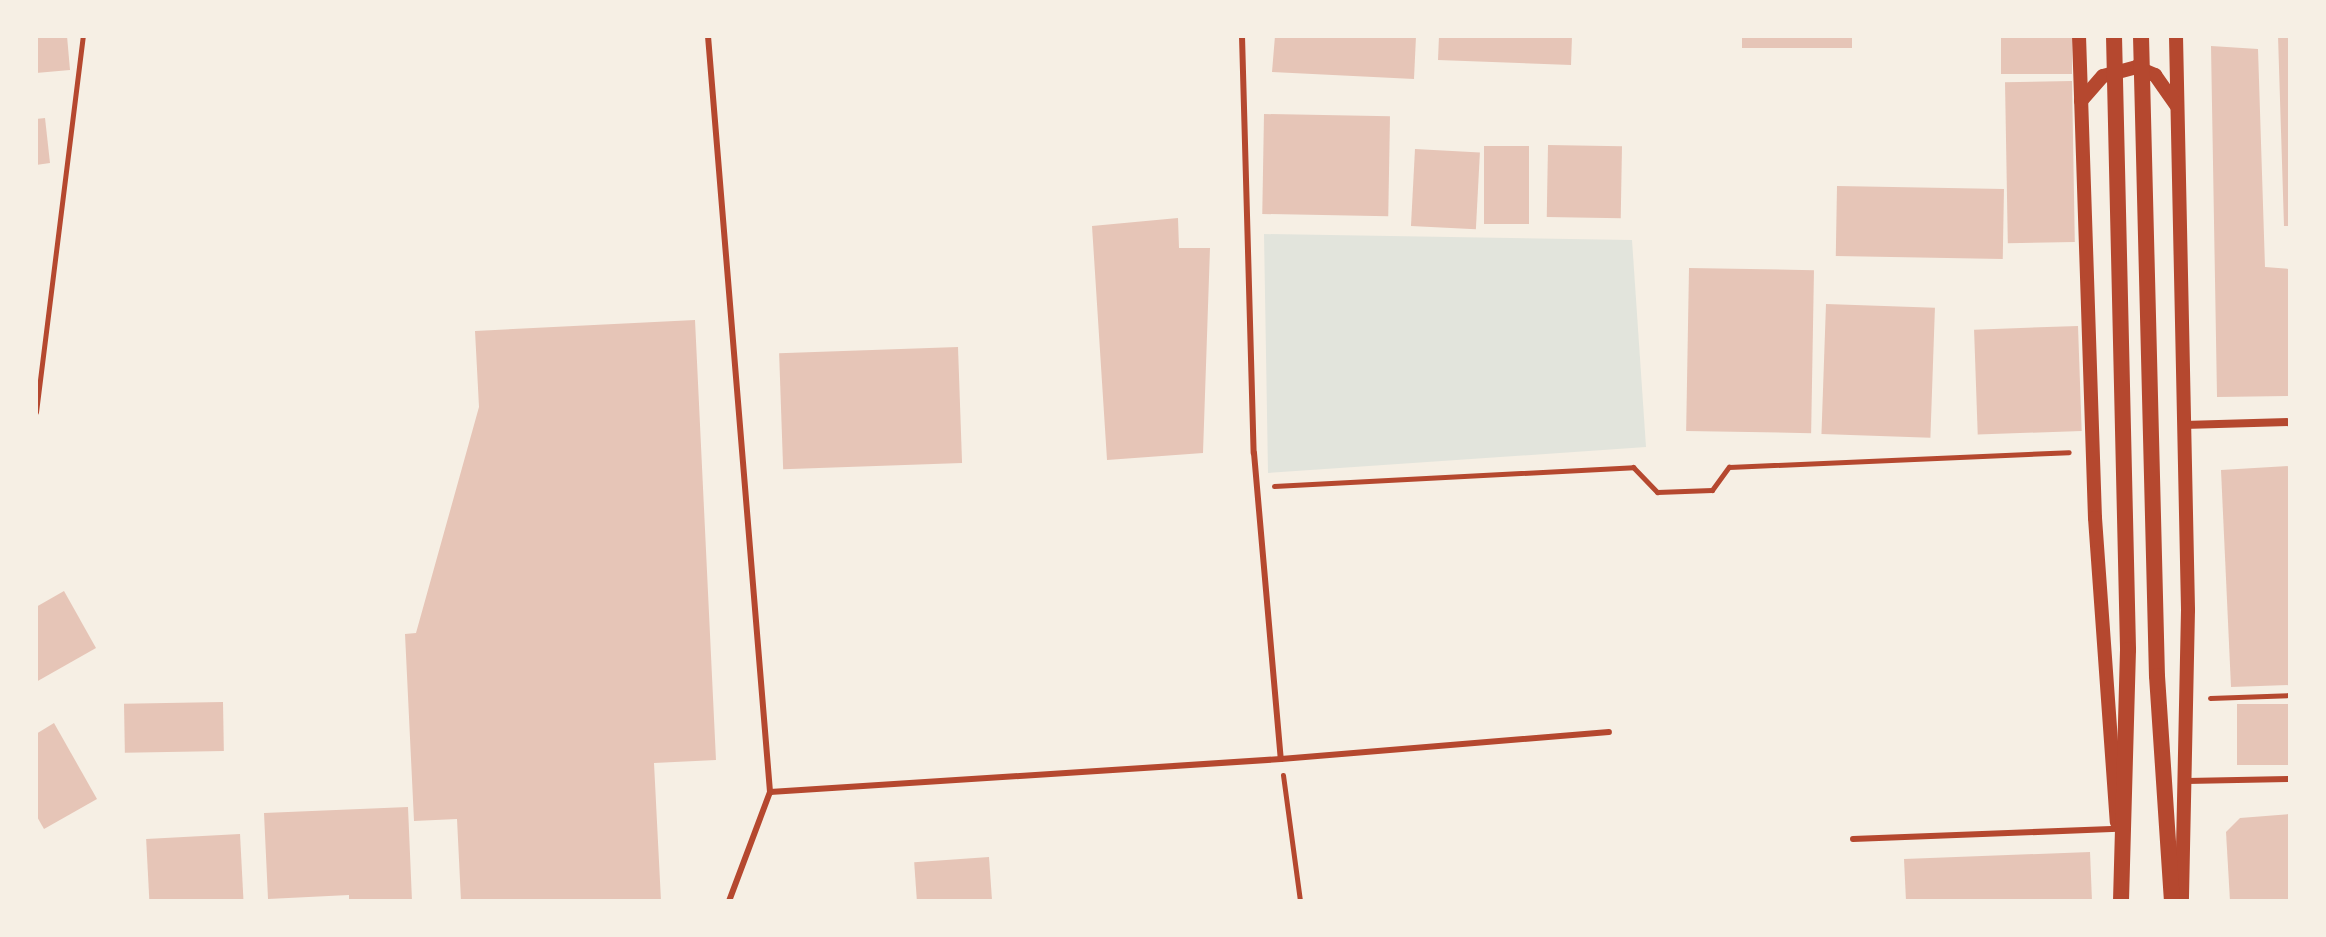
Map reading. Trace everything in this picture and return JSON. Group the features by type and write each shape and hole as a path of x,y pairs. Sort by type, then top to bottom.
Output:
{"main road":[{"path":"2114,36 2127,604 2121,901"},
{"path":"2141,36 2155,593 2165,830 2172,901"}],"street":[{"path":"2079,36 2101,632 2120,850"},
{"path":"2176,36 2189,698 2182,901"},
{"path":"2081,101 2103,76 2136,67 2155,75 2178,109"},
{"path":"2184,425 2290,422"}],"lane":[{"path":"708,36 770,792 729,901"},
{"path":"1242,36 1257,487 1281,759"},
{"path":"770,792 1281,759 1609,732"},
{"path":"2187,781 2290,779"},
{"path":"1853,839 2118,829"}],"path":[{"path":"36,412 83,36"},
{"path":"1257,487 1633,467 1657,492 1712,490 1729,467 2092,451"},
{"path":"2189,698 2290,695"},
{"path":"1281,759 1300,901"}],"shaded area":[{"path":"1264,234 1632,240 1646,447 1268,473"}],"building":[{"path":"36,36 67,36 70,70 36,73"},
{"path":"1275,36 1416,36 1414,79 1272,72"},
{"path":"1439,36 1572,36 1571,65 1438,60"},
{"path":"1742,36 1852,36 1852,48 1742,48"},
{"path":"2001,36 2072,36 2072,74 2001,74"},
{"path":"2278,36 2290,36 2290,226 2284,226"},
{"path":"2211,46 2258,49 2265,267 2290,269 2290,396 2217,397"},
{"path":"2072,81 2075,242 2008,243 2005,82"},
{"path":"1264,114 1390,116 1388,216 1262,214"},
{"path":"45,118 50,163 36,165 36,119"},
{"path":"1548,145 1622,146 1621,218 1547,217"},
{"path":"1484,146 1529,146 1529,224 1484,224"},
{"path":"1415,149 1480,152 1476,229 1411,226"},
{"path":"1837,186 2004,189 2003,259 1836,256"},
{"path":"1178,218 1179,248 1210,248 1203,453 1107,460 1092,226"},
{"path":"1689,268 1814,270 1811,433 1686,431"},
{"path":"1826,304 1935,308 1930,438 1821,434"},
{"path":"695,320 716,760 654,763 661,901 461,901 457,819 414,821 405,634 416,633 479,407 475,331"},
{"path":"2078,326 2082,431 1978,435 1974,330"},
{"path":"958,347 962,463 783,469 779,353"},
{"path":"2290,466 2290,685 2231,687 2221,470"},
{"path":"64,591 96,648 36,682 36,607"},
{"path":"223,702 224,751 125,753 124,704"},
{"path":"2237,704 2290,704 2290,765 2237,765"},
{"path":"54,723 97,799 44,829 36,815 36,734"},
{"path":"408,807 412,901 349,901 349,895 268,899 264,813"},
{"path":"2290,814 2290,901 2230,901 2226,832 2240,818"},
{"path":"240,834 244,901 149,901 146,839"},
{"path":"2090,852 2092,901 1906,901 1904,859"},
{"path":"989,857 992,901 917,901 914,862"}]}
